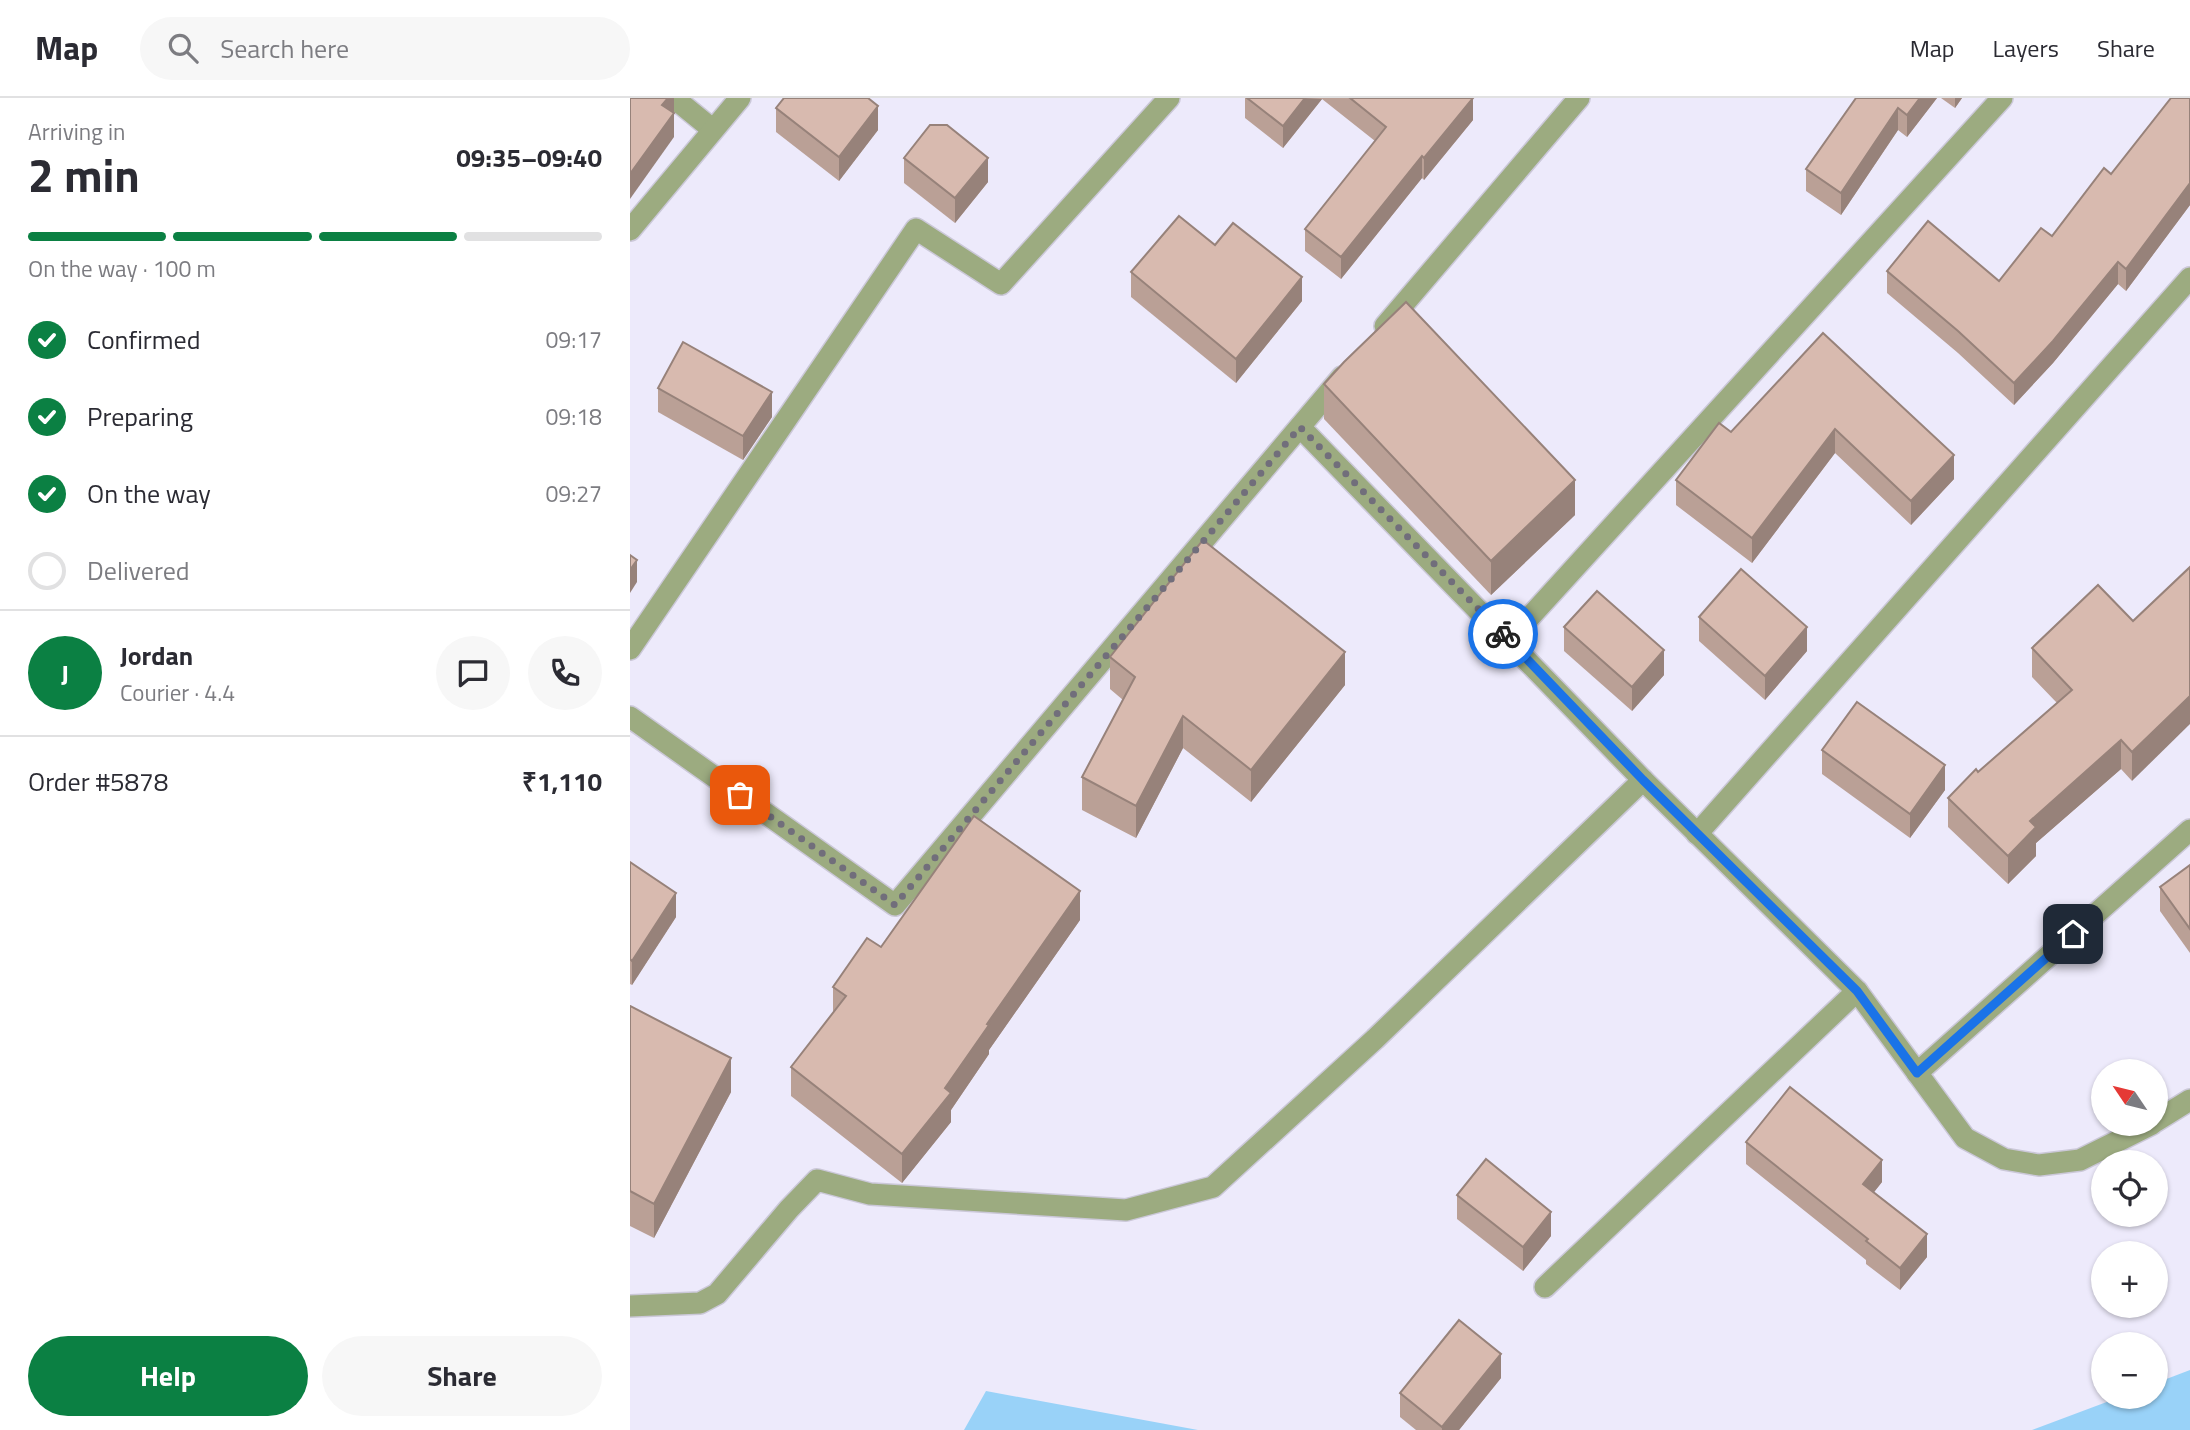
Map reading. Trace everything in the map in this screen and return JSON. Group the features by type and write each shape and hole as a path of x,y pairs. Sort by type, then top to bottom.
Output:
{"street":[{"path":"674,98 712,129"},
{"path":"630,230 740,98"},
{"path":"630,649 916,229 1002,284 1169,98"},
{"path":"1372,342 1579,98"},
{"path":"1509,640 2002,98"},
{"path":"1697,834 2190,278"},
{"path":"630,717 895,905 1354,363"},
{"path":"1300,427 1643,780 1857,991 1965,1138 2004,1159 2039,1165 2080,1160 2127,1136"},
{"path":"630,1306 700,1303 717,1294 817,1180 870,1194 1126,1210 1213,1186 1375,1039 1643,780"},
{"path":"1917,1073 2190,830"},
{"path":"1545,1287 1857,991"},
{"path":"2168,1113 2190,1100"}],"water":[{"path":"2190,1370 2190,1430 2032,1430 2091,1408 2168,1409 2168,1378"},
{"path":"986,1391 1198,1430 964,1430"}],"building":[{"path":"630,98 668,98 662,105 674,113 630,174"},
{"path":"784,98 868,98 878,106 839,157 776,108"},
{"path":"1247,98 1305,98 1283,126"},
{"path":"1350,98 1473,98 1424,158 1422,156 1341,257 1305,229 1386,127"},
{"path":"1856,98 1920,98 1907,115 1898,108 1841,193 1806,169"},
{"path":"2171,98 2190,98 2190,183 2126,269 2118,262 2053,341 2014,383 1887,271 1928,221 1999,281 2041,228 2052,236 2104,168 2111,174"},
{"path":"930,125 947,125 988,158 955,198 904,158"},
{"path":"1179,216 1215,245 1233,223 1302,277 1236,359 1131,272"},
{"path":"1406,302 1575,480 1491,561 1324,384"},
{"path":"1823,333 1954,455 1911,501 1835,429 1752,538 1676,480 1719,423 1731,432"},
{"path":"683,342 772,392 743,436 658,388"},
{"path":"1203,540 1345,652 1251,770 1183,716 1136,806 1082,777 1135,677 1110,657"},
{"path":"630,555 637,560 630,570"},
{"path":"2190,567 2190,696 2132,752 2121,740 2030,821 2036,827 2008,856 1948,798 1976,769 1978,772 2072,690 2032,648 2098,585 2133,621"},
{"path":"1741,569 1807,627 1765,676 1699,617"},
{"path":"1597,591 1664,650 1632,687 1564,627"},
{"path":"1857,702 1945,765 1910,814 1822,750"},
{"path":"974,816 1080,891 945,1088 951,1093 902,1154 791,1067 846,996 833,987 867,938 881,947"},
{"path":"630,862 676,893 632,961 630,959"},
{"path":"2190,865 2190,929 2160,887"},
{"path":"630,1006 731,1058 654,1204 630,1191"},
{"path":"1790,1087 1882,1160 1863,1184 1927,1234 1900,1268 1866,1241 1868,1239 1746,1142"},
{"path":"1486,1159 1551,1212 1523,1247 1457,1195"},
{"path":"1459,1320 1501,1354 1442,1427 1400,1393"}],"way so far":[{"path":"740,795 895,905 1300,427 1503,634"}],"route":[{"path":"1503,634 1643,780 1857,991 1917,1073 2073,934"}]}
